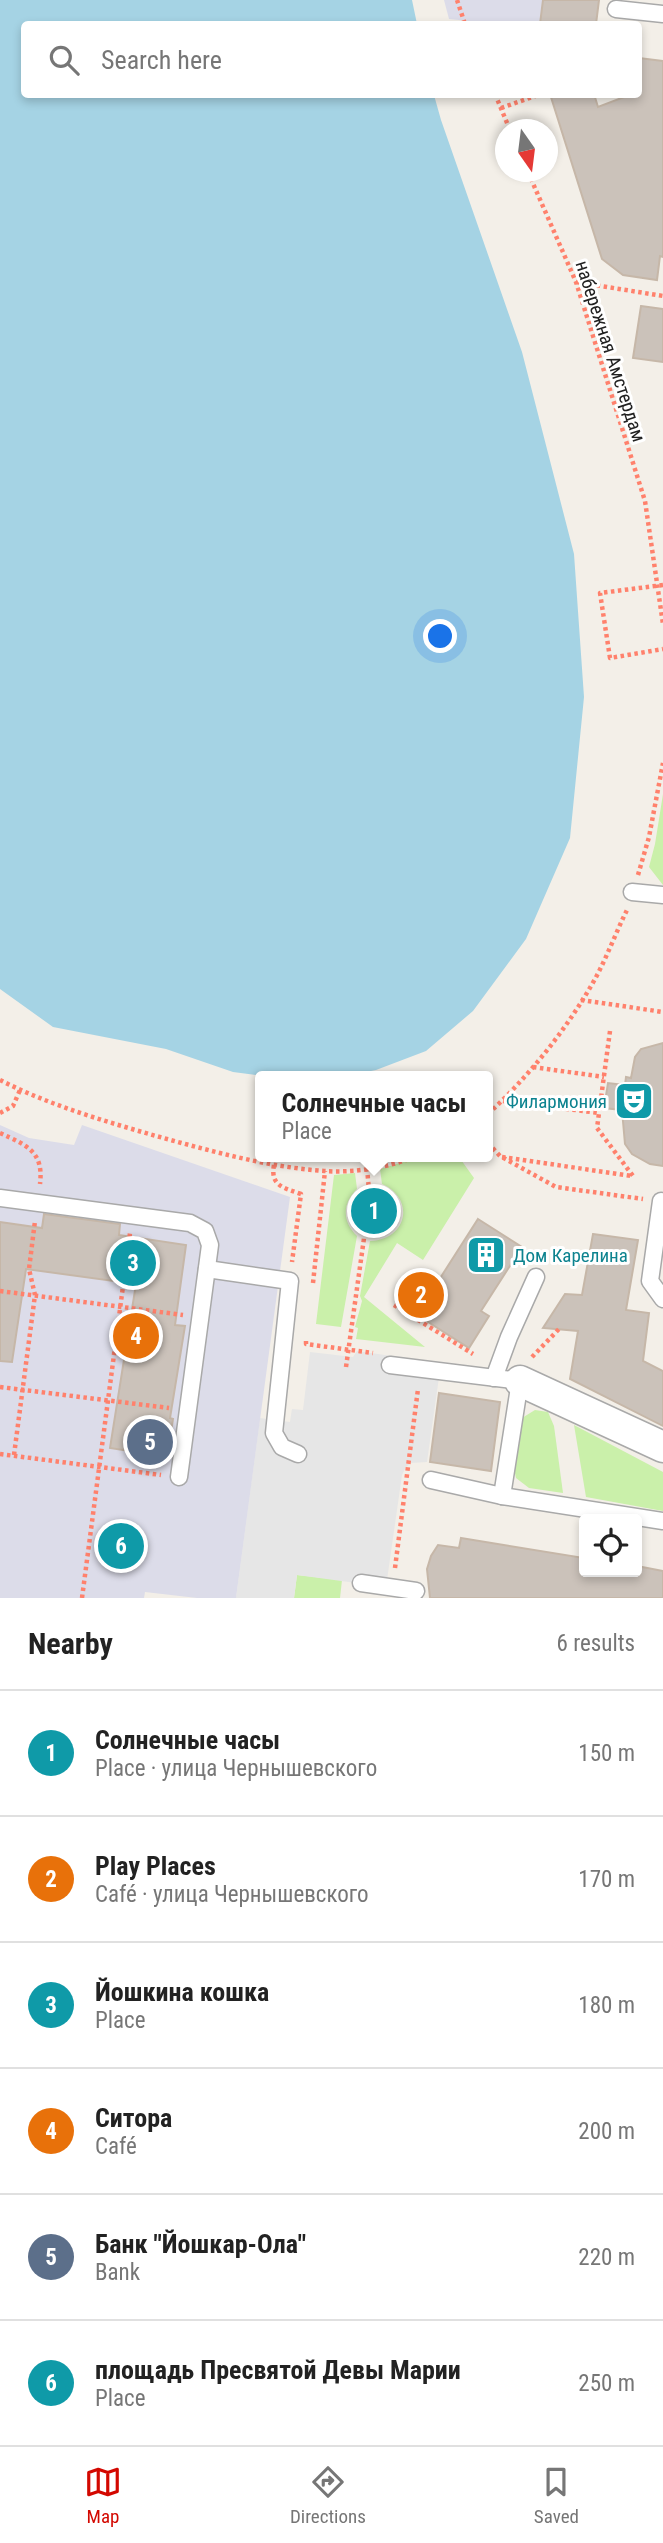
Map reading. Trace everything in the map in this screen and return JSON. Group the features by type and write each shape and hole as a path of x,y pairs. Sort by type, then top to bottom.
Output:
{"street":[{"path":"510,1373 663,1447"}],"lane":[{"path":"616,9 663,14"},
{"path":"632,891 663,895"},
{"path":"0,1198 198,1225 205,1231 210,1245 179,1477"},
{"path":"662,1202 650,1280 663,1299"},
{"path":"207,1269 290,1281 274,1433 282,1447 298,1454"},
{"path":"502,1496 510,1373 536,1277"},
{"path":"390,1365 510,1373"},
{"path":"432,1480 502,1496 663,1521"},
{"path":"360,1583 416,1591"}],"path":[{"path":"457,0 464,21"},
{"path":"497,98 506,119"},
{"path":"501,108 530,98"},
{"name":"набережная Амстердам","path":"532,182 576,282 645,501 660,585 663,624"},
{"path":"576,282 663,296"},
{"path":"660,585 600,593 610,658 663,649"},
{"path":"493,1109 533,1067 559,1034 595,978 627,909 649,836 663,763"},
{"path":"581,1000 663,1012"},
{"path":"500,1156 633,1176 597,1128 604,1094 610,1031"},
{"path":"533,1067 604,1077"},
{"path":"0,1080 107,1122 209,1151 255,1161"},
{"path":"0,1113 13,1106 20,1090"},
{"path":"502,1101 599,1113"},
{"path":"0,1133 26,1145 37,1158 41,1173 29,1269 35,1295 14,1455"},
{"path":"493,1148 500,1156 556,1187 662,1202"},
{"path":"260,1162 326,1171 367,1168 393,1162"},
{"path":"274,1165 272,1173 275,1181 300,1194 290,1281"},
{"path":"367,1168 369,1190"},
{"path":"312,1291 326,1171"},
{"path":"369,1190 378,1190 392,1200 395,1216 386,1230 378,1233 365,1231 356,1224 352,1207 356,1199 369,1190"},
{"path":"82,1598 133,1215"},
{"path":"346,1367 365,1231"},
{"path":"0,1291 201,1317"},
{"path":"394,1305 510,1373 559,1329"},
{"path":"306,1344 307,1331"},
{"path":"392,1587 421,1369"},
{"path":"0,1387 188,1410"},
{"path":"0,1454 179,1477"}],"green space":[{"path":"663,794 663,885 649,867"},
{"path":"403,1162 463,1162 474,1178 423,1260 397,1243 364,1297 425,1347 356,1339 358,1328 355,1327 362,1301 360,1296 370,1241 392,1234 403,1218 400,1199 382,1184 380,1169"},
{"path":"355,1173 357,1189 346,1207 346,1218 357,1236 341,1327 316,1324 334,1175"},
{"path":"535,1410 548,1412 554,1426 563,1493 529,1488 516,1478 513,1464 522,1418"},
{"path":"574,1425 663,1472 663,1511 586,1497"},
{"path":"297,1575 342,1580 340,1598 294,1598"}],"shaded area":[{"path":"444,0 543,0 540,21 449,19"},
{"path":"0,1125 29,1138 74,1145 82,1125 290,1197 236,1598 197,1598 145,1592 144,1598 0,1598"},
{"path":"357,1351 441,1363 427,1462 411,1463 402,1475 386,1587 297,1575 294,1598 236,1598 260,1418 290,1422 292,1409 303,1410 310,1352 353,1357"}],"water":[{"path":"0,0 412,0 416,21 21,21 21,98 435,98 522,352 574,554 584,697 570,838 526,939 473,1011 426,1051 376,1070 255,1071 255,1075 233,1072 166,1049 53,1027 0,989"}],"building":[{"path":"543,0 599,0 596,21 540,21"},
{"path":"642,58 663,61 663,257 660,256 657,280 623,275 602,259 551,98 595,98 598,107 622,98 642,98"},
{"path":"641,306 663,309 663,362 633,358"},
{"name":"Филармония","path":"663,1043 663,1166 650,1164 632,1154 625,1144 622,1110 604,1108 608,1083 625,1085 626,1077 631,1078 635,1057 641,1049"},
{"path":"44,1214 120,1224 119,1235 186,1245 175,1325 185,1326 170,1418 173,1419 167,1457 110,1448 136,1284 26,1269 12,1362 0,1361 0,1222 42,1228"},
{"path":"478,1219 522,1247 481,1311 489,1316 469,1348 403,1306 424,1274 437,1283"},
{"path":"593,1234 638,1240 626,1310 649,1313 643,1361 663,1371 663,1426 570,1379 578,1331 543,1328 565,1294 582,1295"},
{"path":"439,1393 500,1402 491,1471 430,1462"},
{"path":"461,1538 579,1557 579,1577 642,1577 642,1567 663,1571 663,1598 430,1598 427,1569 431,1556 438,1545 459,1548"}],"place":[{"name":"Филармония","path":"634,1101"},
{"name":"Солнечные часы","path":"374,1211"},
{"name":"Дом Карелина","path":"486,1255"},
{"name":"Йошкина кошка","path":"133,1263"},
{"name":"Play Places","path":"421,1295"},
{"name":"Ситора","path":"136,1336"},
{"name":"Банк \"Йошкар-Ола\"","path":"150,1442"},
{"name":"площадь Пресвятой Девы Марии","path":"121,1546"}]}
